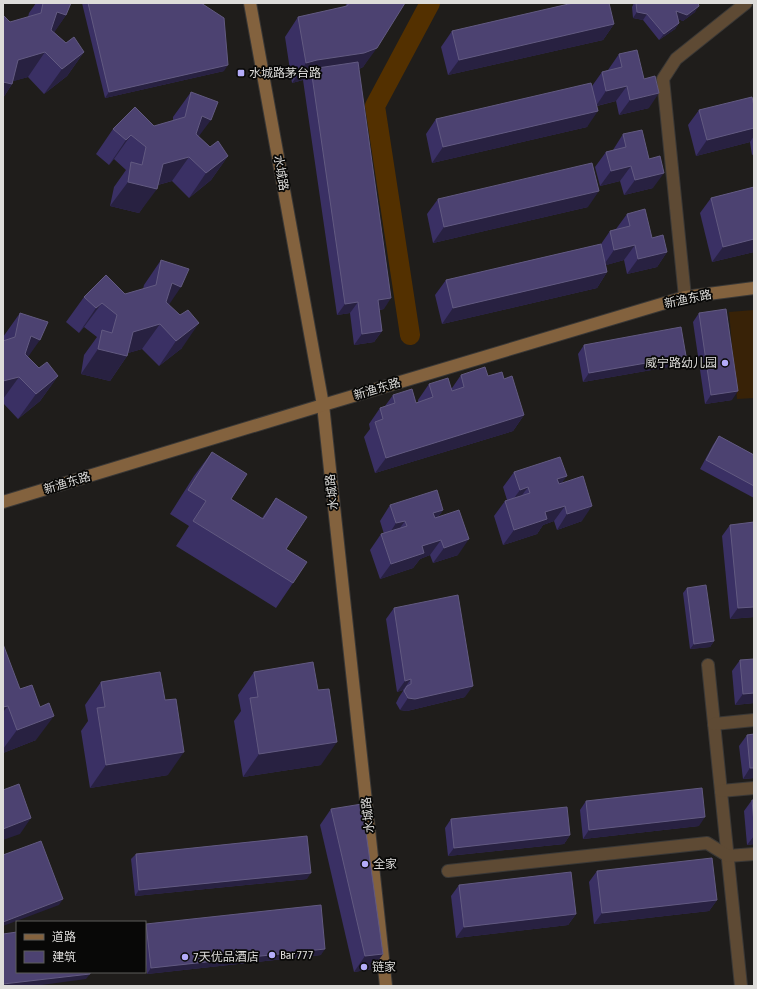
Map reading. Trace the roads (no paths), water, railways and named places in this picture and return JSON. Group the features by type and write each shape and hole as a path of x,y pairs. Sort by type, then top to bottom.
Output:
{"street":[{"name":"水城路","path":"250,3 323,405 386,986"},
{"path":"685,297 663,78 676,59 746,3"},
{"name":"新渔东路","path":"3,502 685,297 754,288"},
{"path":"708,665 741,986"},
{"path":"714,724 754,720"},
{"path":"721,791 754,788"},
{"path":"448,871 707,843 728,856 754,854"}],"waterway":[{"path":"410,335 375,106 430,3"}],"place":[{"name":"水城路茅台路","path":"241,73"},
{"name":"威宁路幼儿园","path":"725,363"},
{"name":"全家","path":"365,864"},
{"name":"Bar 777","path":"272,955"},
{"name":"7天优品酒店","path":"185,957"},
{"name":"链家","path":"364,967"}]}
